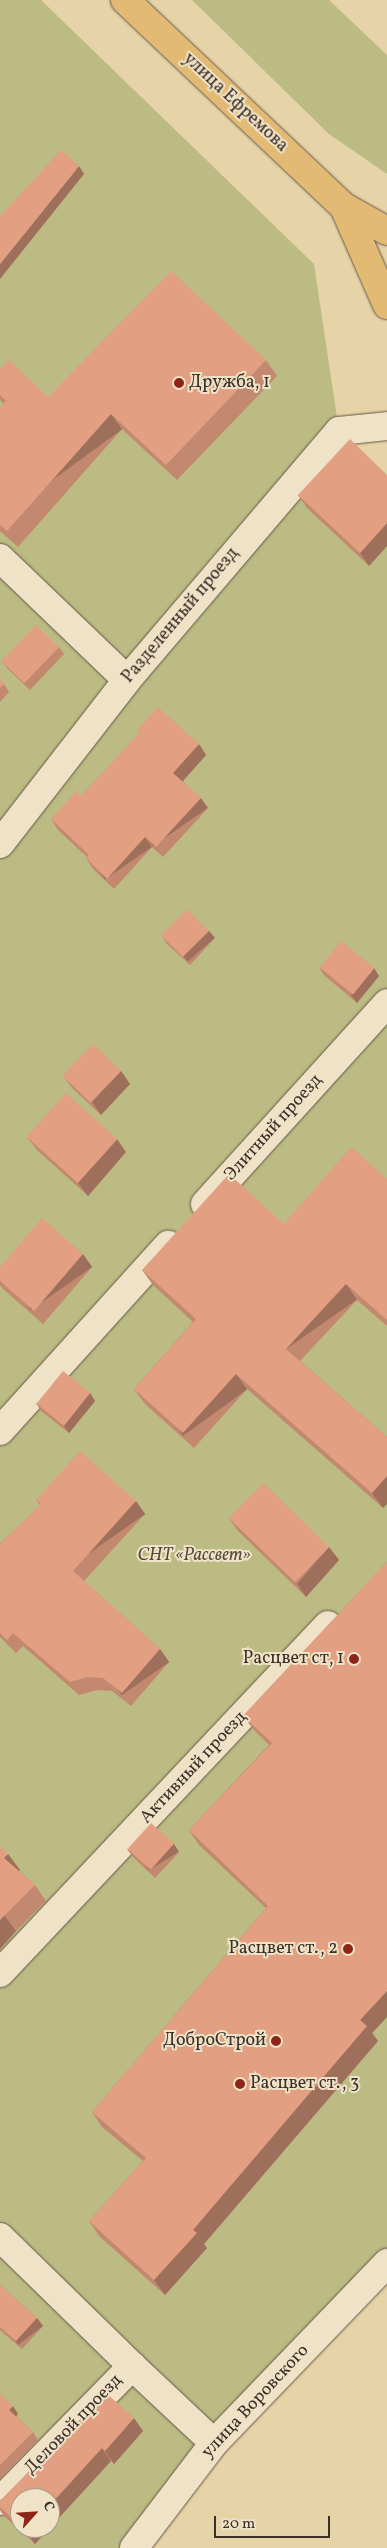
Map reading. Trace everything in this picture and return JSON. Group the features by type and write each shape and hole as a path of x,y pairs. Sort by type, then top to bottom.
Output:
{"main road":[{"name":"улица Ефремова","path":"126,0 344,206 387,230"},
{"name":"улица Ефремова","path":"344,206 387,304"}],"street":[{"name":"Разделенный проезд","path":"0,844 127,680 339,432 387,426"},
{"path":"0,558 127,680"},
{"name":"Элитный проезд","path":"0,1431 387,1003"},
{"name":"Активный проезд","path":"0,1973 346,1606"},
{"path":"0,2237 132,2366"},
{"name":"улица Воровского","path":"134,2548 214,2443 387,2264"},
{"name":"Деловой проезд","path":"0,2501 132,2366 214,2443"}],"green space":[{"name":"СНТ «Рассвет»","path":"0,0 41,0 314,264 339,431 387,481 387,2263 134,2548 0,2548"},
{"path":"192,0 329,0 387,55 387,174 329,134"}],"building":[{"path":"61,150 79,166 0,264 0,216"},
{"path":"171,271 266,360 166,465 111,414 7,531 0,525 0,407 6,401 0,395 0,369 9,360 48,397"},
{"path":"350,439 387,475 387,523 360,553 298,495"},
{"path":"36,625 59,647 24,683 1,661"},
{"path":"0,680 4,684 0,688"},
{"path":"158,707 199,744 173,773 201,798 156,847 145,837 107,879 86,858 89,855 51,819 76,791 81,796 141,731 138,729"},
{"path":"187,909 209,931 183,957 161,935"},
{"path":"341,941 374,968 353,994 320,967"},
{"path":"93,1044 121,1071 90,1103 62,1076"},
{"path":"66,1093 117,1139 78,1183 27,1137"},
{"path":"351,1147 387,1179 387,1320 346,1284 286,1349 387,1437 387,1476 372,1493 236,1374 183,1433 134,1389 196,1319 142,1270 229,1174 284,1224"},
{"path":"42,1218 83,1254 34,1311 0,1281 0,1267"},
{"path":"63,1371 90,1393 64,1426 37,1404"},
{"path":"80,1451 136,1501 73,1571 160,1649 122,1693 103,1678 88,1677 70,1682 13,1633 7,1640 0,1633 0,1544 41,1504 36,1500"},
{"path":"263,1483 329,1547 295,1582 229,1518"},
{"path":"387,1562 387,1991 360,2020 367,2026 193,2230 197,2233 154,2280 89,2221 146,2158 92,2112 268,1906 189,1830 272,1743 243,1716"},
{"path":"151,1823 174,1844 151,1870 128,1849"},
{"path":"0,1847 8,1854 4,1858 35,1885 0,1920"},
{"path":"0,2285 37,2318 16,2341 0,2327"},
{"path":"106,2393 134,2418 105,2451 102,2448 60,2494 60,2488 13,2488"},
{"path":"0,2394 13,2406 9,2410 33,2432 0,2465"},
{"path":"10,2491 10,2516 0,2507 0,2500"}],"place":[{"name":"Дружба, 1","path":"179,383"},
{"name":"Расцвет ст, 1","path":"354,1659"},
{"name":"Расцвет ст., 2","path":"348,1949"},
{"name":"ДоброСтрой","path":"276,2041"},
{"name":"Расцвет ст., 3","path":"240,2084"}]}
